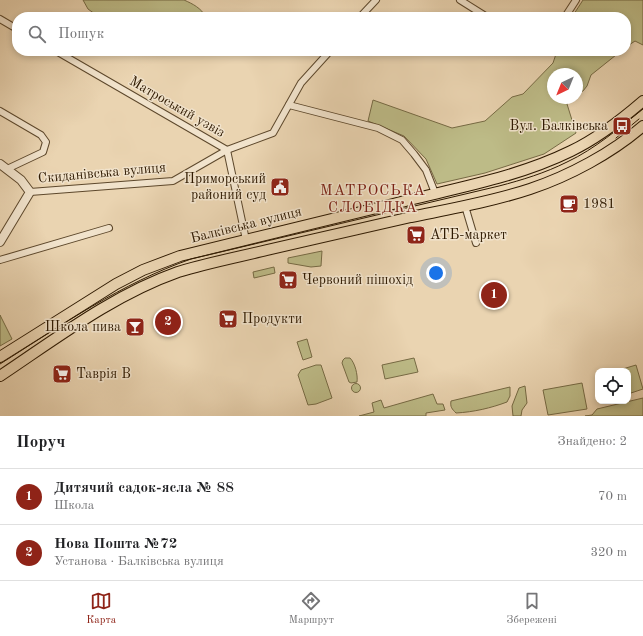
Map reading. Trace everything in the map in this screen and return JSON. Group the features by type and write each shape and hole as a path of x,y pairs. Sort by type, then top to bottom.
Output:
{"main road":[{"name":"Балківська вулиця","path":"0,356 116,284 143,270 180,256 491,180 542,164 573,150 598,135 620,120 643,101"},
{"name":"Балківська вулиця","path":"0,376 126,294 167,276 340,233 465,206 530,189 574,171 606,153 643,126"}],"street":[{"path":"365,12 376,0"},
{"path":"460,0 479,12"},
{"path":"568,12 576,0"},
{"path":"0,19 12,25"},
{"name":"Матроський узвіз","path":"65,56 227,150 246,240"},
{"name":"Скиданівська вулиця","path":"0,242 30,192 173,180 227,150 274,133 301,83 325,56"},
{"path":"289,104 378,128 402,140 426,170 435,193"},
{"path":"0,111 41,135 46,142 43,152 3,166"},
{"path":"3,166 21,180 30,192"},
{"path":"465,206 476,243"},
{"path":"0,260 109,228"}],"shaded area":[{"path":"83,0 184,0 194,5 202,12 92,12 88,9"},
{"path":"583,0 643,0 643,45 635,41 631,44 631,12 575,12"},
{"path":"555,56 615,56 591,75 587,86 583,91 583,68 548,68 553,63"},
{"path":"547,69 547,104 567,104 576,133 544,154 485,173 437,184 426,159 404,136 368,121 373,100 452,128 485,121 512,97 523,94"},
{"path":"322,251 321,266 311,267 288,263 288,258"},
{"path":"274,267 275,273 254,278 253,272"},
{"path":"0,315 12,339 0,346"},
{"path":"307,339 312,357 303,360 297,342"},
{"path":"345,358 350,358 355,366 357,382 349,382 342,363"},
{"path":"414,358 418,372 385,379 382,365"},
{"path":"316,365 321,365 332,398 316,404 308,405 298,375 301,370"},
{"path":"636,365 643,389 631,393 631,368 626,368"},
{"path":"356,383 361,388 356,393 351,388"},
{"path":"582,383 587,409 548,415 543,390"},
{"path":"525,386 527,403 522,410 521,416 513,416 512,406 519,388"},
{"path":"510,387 510,396 507,402 476,411 456,413 452,409 451,401"},
{"path":"433,394 437,404 443,404 445,410 426,413 426,416 359,416 374,412 372,403 381,400 384,408"},
{"path":"643,398 643,416 585,416 592,415 597,409 618,404 631,404 631,401"}],"tram line":[{"path":"0,364 69,320 117,292 191,259 499,186 533,176 559,166 587,151 643,109"},
{"path":"616,138 639,119"}],"place":[{"name":"Вул. Балківська","path":"622,126"},
{"name":"Приморський районий суд","path":"280,187"},
{"name":"1981","path":"569,204"},
{"name":"АТБ-маркет","path":"416,235"},
{"name":"Червоний пішохід","path":"288,280"},
{"name":"Дитячий садок-ясла № 88","path":"494,295"},
{"name":"Продукти","path":"228,319"},
{"name":"Нова Пошта №72","path":"168,322"},
{"name":"Школа пива","path":"135,327"},
{"name":"Таврія В","path":"62,374"}],"district":[{"name":"МАТРОСЬКА СЛОБІДКА","path":"373,200"}]}
